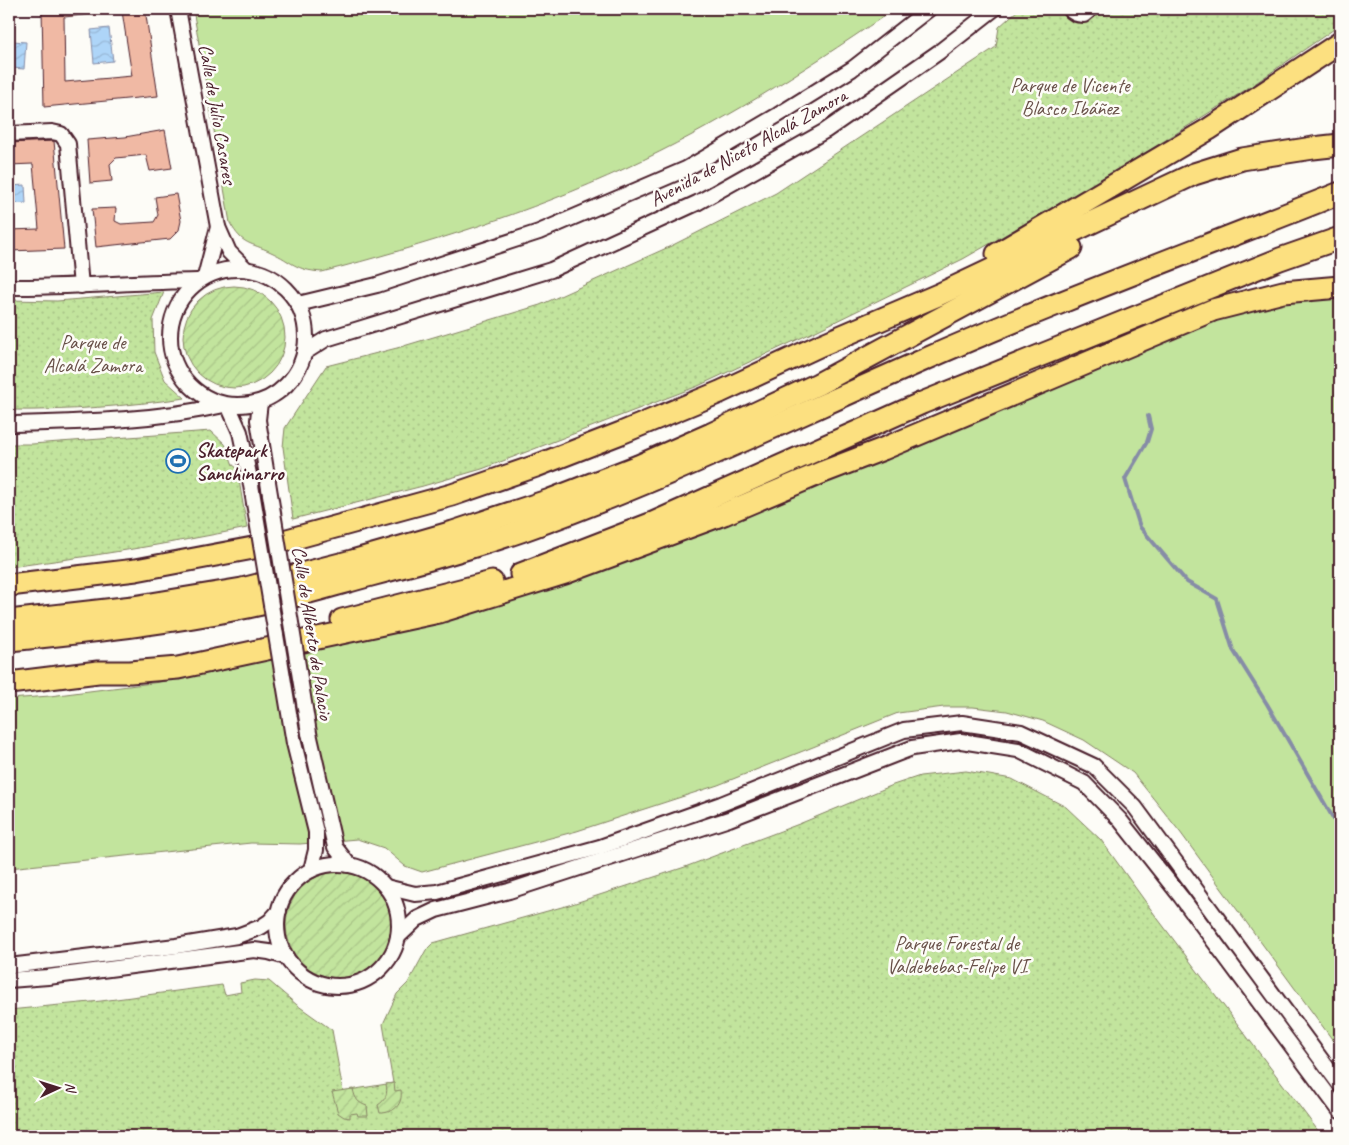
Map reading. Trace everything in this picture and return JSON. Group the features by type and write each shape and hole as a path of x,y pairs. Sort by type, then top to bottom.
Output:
{"highway":[{"path":"821,345 1015,244 1209,129 1340,43"},
{"path":"1286,80 1340,52"},
{"path":"9,585 136,570 269,546 452,495 536,466 622,433 720,392 821,345 948,291 1194,174 1242,159 1340,145"},
{"path":"9,621 133,607 242,589 352,561 453,532 550,500 638,466 818,384 1039,266 1154,200 1227,169 1277,154"},
{"path":"1137,274 1236,221 1340,178"},
{"path":"9,640 96,632 249,607 423,561 519,532 651,480 798,417 920,361 1340,193"},
{"path":"98,672 128,664 258,640 512,577 653,523 922,403 1254,269 1340,238"},
{"path":"9,682 98,672 130,672 178,668 439,612 518,589 612,557 724,514 1213,310 1284,292 1340,288"}],"street":[{"name":"Calle de Julio Casares","path":"178,9 218,227 229,252 245,268"},
{"name":"Avenida de Niceto Alcalá Zamora","path":"298,304 377,285 539,232 686,169 852,69 914,14 929,9"},
{"name":"Avenida de Niceto Alcalá Zamora","path":"304,353 326,340 551,270 697,204 825,131 939,52 994,9"},
{"path":"1070,9 1075,14 1080,15 1084,15 1091,9"},
{"path":"9,134 52,132 60,134 68,144 80,286"},
{"name":"Calle de Julio Casares","path":"201,279 218,227"},
{"path":"9,424 122,420 228,405 244,405 260,402 275,394 288,383 298,369 304,353 306,336 304,320 298,304 284,287 266,274 245,268 224,269 201,279 184,294 175,309 170,326 170,344 174,361 182,377 194,390 210,400 228,405"},
{"path":"9,287 80,286 201,279"},
{"name":"Calle de Alberto de Palacio","path":"260,402 258,420 309,734 335,847 349,865"},
{"name":"Calle de Alberto de Palacio","path":"228,405 240,432 294,743 316,832 316,850 311,870"},
{"path":"386,887 414,894 437,892 600,847 721,804 904,730 962,723 1021,732 1094,766 1135,807 1340,1085"},
{"path":"398,937 418,919 436,910 510,891 729,819 912,748 961,741 1018,750 1084,783 1120,820 1181,896 1340,1111"},
{"path":"330,864 349,865 363,869 376,876 386,887 395,902 399,919 398,937 392,954 381,969 366,980 349,986 331,986 313,981 298,971 286,957 277,927 279,911 285,894 296,880 311,870 330,864"},
{"path":"9,966 130,952 237,936 261,927 279,911"},
{"path":"9,980 48,977 254,950 286,957"}],"green space":[{"path":"193,9 889,9 884,16 790,78 726,116 626,168 514,214 476,227 322,272 299,267 243,240 230,223"},
{"name":"Parque de Vicente Blasco Ibáñez","path":"1019,9 1340,9 1340,25 1250,87 1110,175 963,259 818,330 698,386 482,469 293,519 283,447 285,428 326,366 397,348 540,305 671,246 776,193 996,47 999,27"},
{"path":"234,286 244,287 263,294 277,308 284,327 284,347 277,366 263,380 244,387 234,388 224,387 205,380 191,366 184,347 183,337 184,327 191,308 205,294 224,287"},
{"name":"Parque de Alcalá Zamora","path":"164,292 153,320 154,352 165,380 185,398 53,410 9,410 9,300 57,301"},
{"path":"1340,296 1340,1050 1180,832 1133,773 1084,740 1043,721 1007,711 973,707 944,707 898,713 718,785 577,831 422,872 405,866 384,848 357,839 300,844 251,843 9,868 9,699 50,696 160,682 215,672 386,634 1227,314 1286,302"},
{"path":"211,431 225,444 233,465 237,468 247,528 128,550 9,567 9,444"},
{"name":"Parque Forestal de Valdebebas-Felipe VI","path":"966,771 1012,779 1066,807 1101,840 1155,915 1322,1136 9,1136 9,1010 101,1001 222,985 225,995 241,992 240,983 255,980 269,981 297,1005 332,1030 343,1091 393,1083 383,1024 397,994 408,983 426,950 433,943 569,905 685,867 920,776"},
{"path":"339,872 359,876 376,888 388,905 392,925 388,945 376,962 359,974 339,978 319,974 302,962 290,945 286,925 290,905 302,888 319,876"},
{"path":"394,1083 395,1091 401,1090 401,1100 393,1110 380,1113 378,1105 386,1096 386,1084"},
{"path":"353,1089 357,1100 367,1106 368,1116 358,1116 357,1113 350,1114 350,1118 338,1113 332,1092"}],"water":[{"path":"109,28 113,61 94,63 91,30"},
{"path":"13,41 26,42 24,69 11,68"},
{"path":"25,185 26,203 9,204 9,186"}],"building":[{"path":"42,9 145,9 158,96 44,107","holes":["122,11 132,76 65,82 64,17"]},
{"path":"165,130 172,168 150,171 146,155 116,158 110,164 112,181 90,183 87,140 125,137"},
{"path":"54,141 64,249 9,251 9,230 39,229 33,164 9,165 9,143"},
{"path":"176,194 181,221 179,230 170,239 96,247 92,209 116,208 115,221 121,224 154,222 158,215 155,197"}],"waterway":[{"path":"1148,416 1151,429 1147,442 1125,479 1140,527 1187,582 1217,599 1233,650 1267,704 1340,830"}],"place":[{"name":"Skatepark Sanchinarro","path":"178,461"}]}
